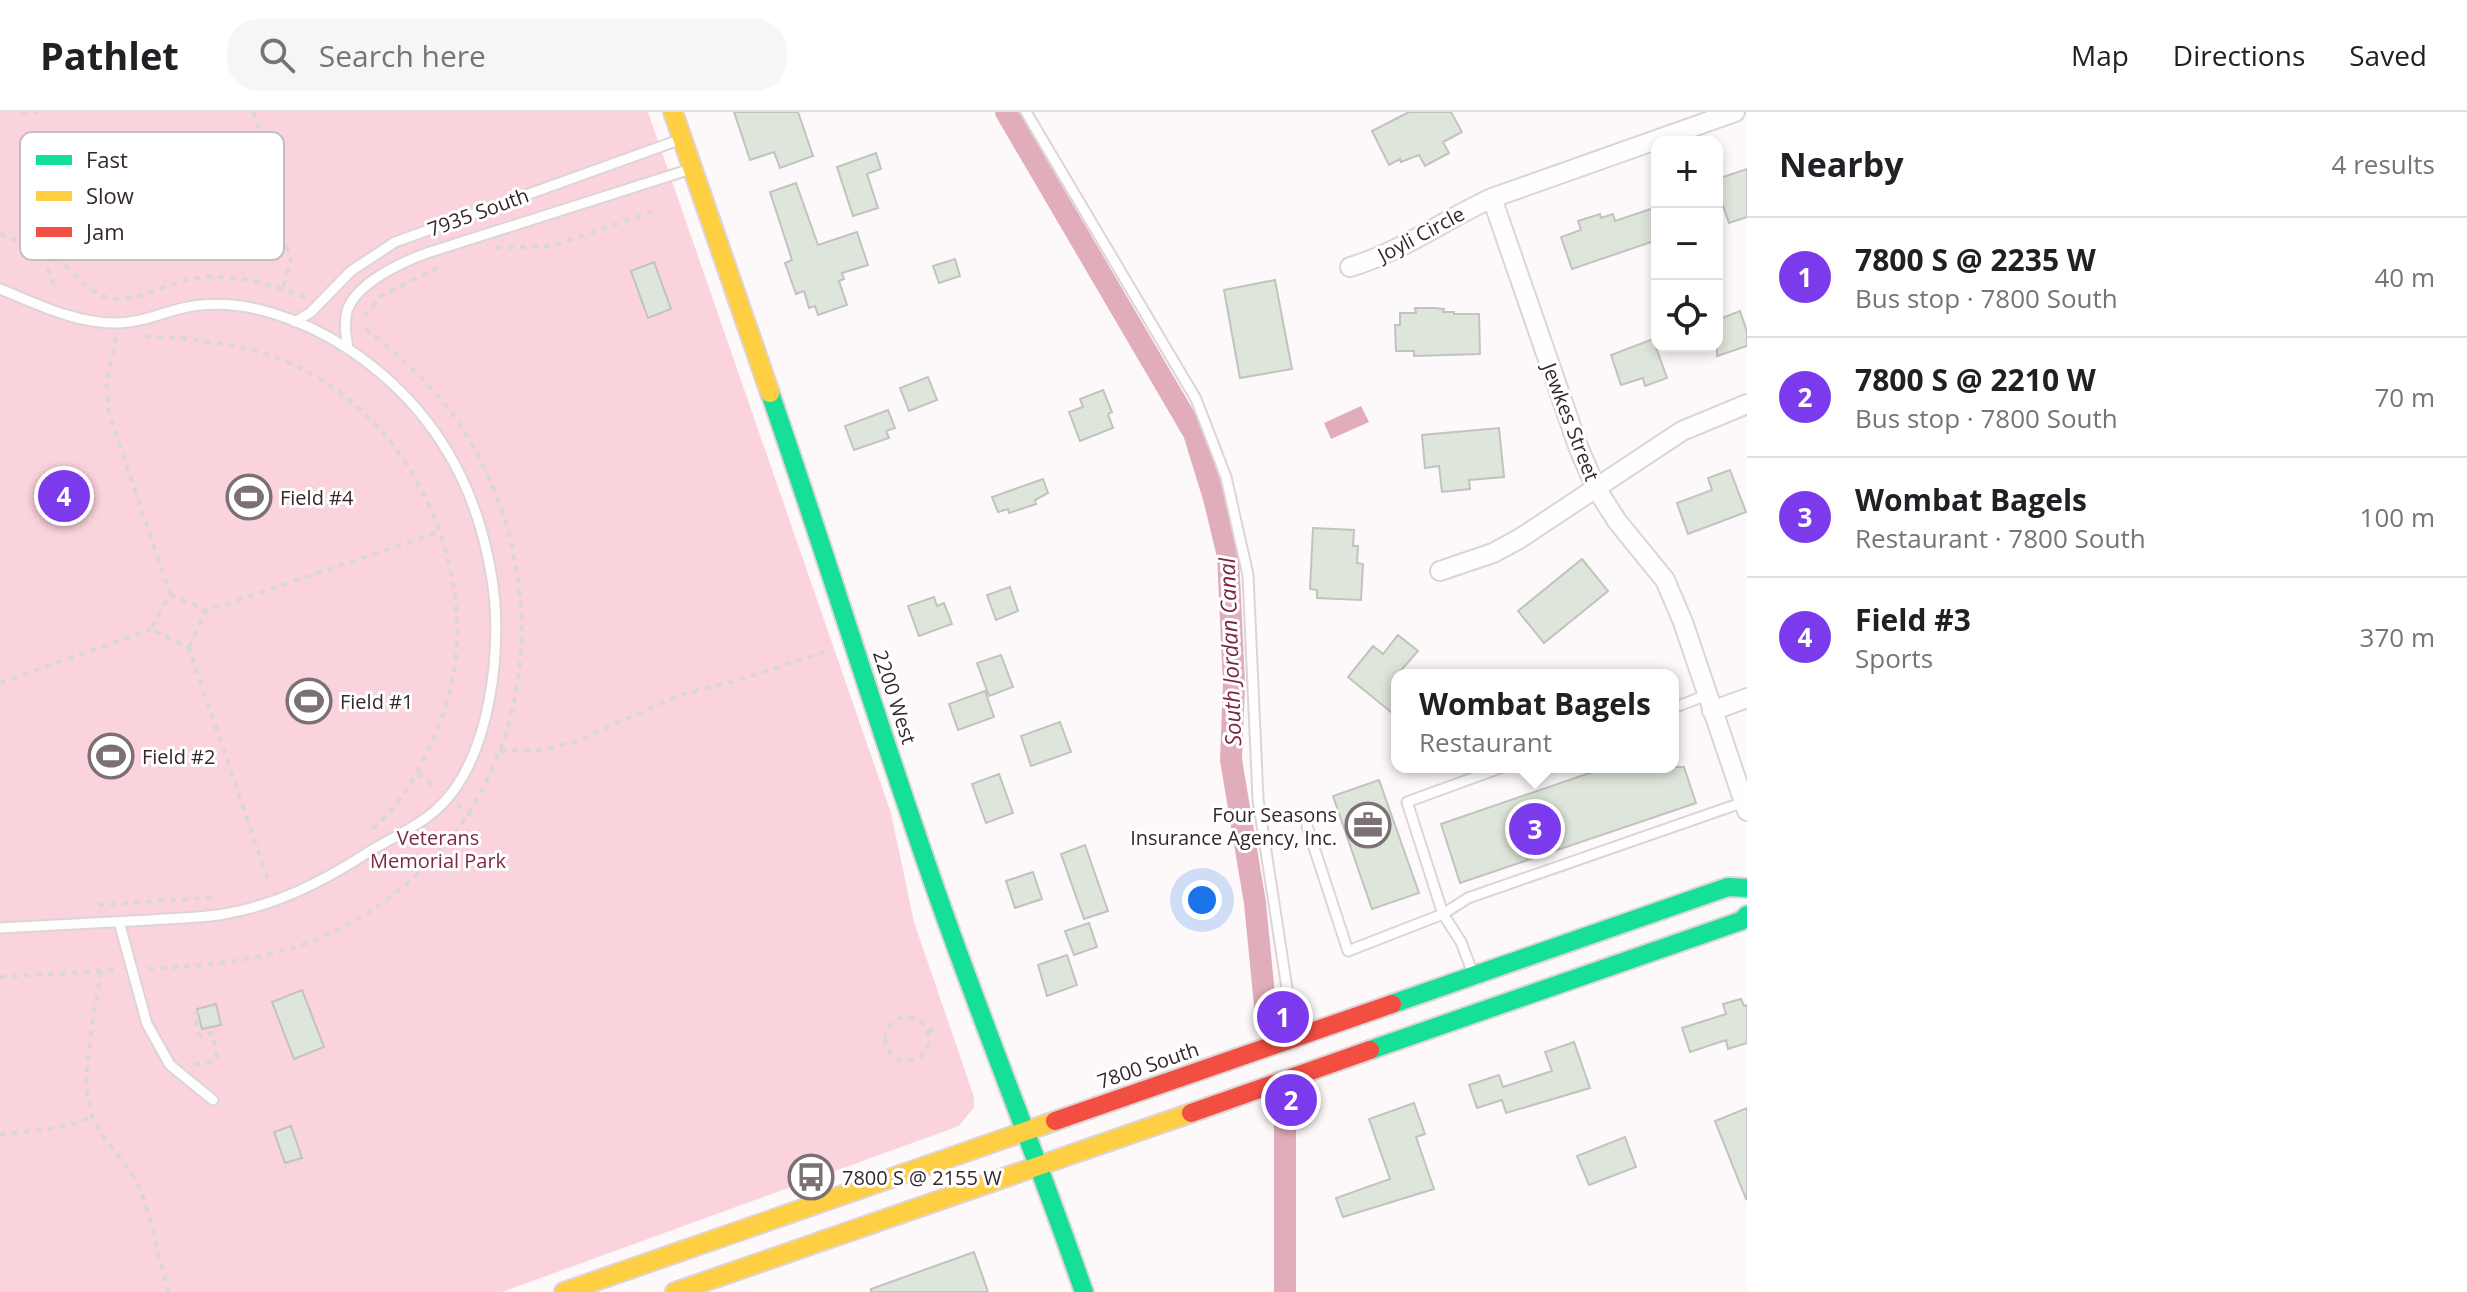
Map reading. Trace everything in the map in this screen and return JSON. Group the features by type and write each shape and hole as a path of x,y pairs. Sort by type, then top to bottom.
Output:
{"main road":[{"name":"2200 West","path":"673,112 803,488 940,902 1084,1292"},
{"name":"7800 South","path":"564,1292 1728,887 1747,888"},
{"path":"675,1292 1741,921 1747,915"}],"street":[{"name":"Joyli Circle","path":"1350,267 1395,252 1459,213 1492,198 1735,112"},
{"name":"Jewkes Street","path":"1492,198 1579,449 1596,488 1617,521 1665,580 1683,622 1745,806"},
{"path":"1440,571 1493,553 1691,426 1747,404"},
{"path":"1709,703 1747,698"}],"lane":[{"path":"1026,112 1196,399 1226,477 1248,575 1258,799 1295,1037"},
{"name":"7935 South","path":"295,322 311,312 351,271 395,242 682,139"},
{"name":"7935 South","path":"348,349 345,327 348,307 365,288 402,263 693,169"},
{"path":"0,289 52,310 102,323 132,322 183,308 221,304 269,312 348,349 403,392 453,460 479,521 496,596 497,637 494,676 486,715 464,773 436,810 305,890 284,899 222,915 0,928"},
{"path":"1679,707 1709,703"},
{"path":"1474,974 1461,942 1443,914 1407,802 1487,773"},
{"path":"1307,826 1348,951 1443,914 1468,898 1745,806"},
{"path":"119,922 147,1024 170,1065 213,1100"}],"path":[{"path":"21,112 38,112"},
{"path":"253,112 261,132"},
{"path":"489,249 551,246 658,210"},
{"path":"0,234 20,243"},
{"path":"283,289 289,272 290,254 284,245"},
{"path":"52,260 48,269 55,288"},
{"path":"57,260 93,291 118,299 204,277 251,280 309,298"},
{"path":"0,977 232,962 303,944 368,912 388,898 435,859 470,814 500,751 515,704 523,629 523,605 517,571 505,519 477,454 443,401 399,356 359,324 381,296 445,263"},
{"path":"117,335 106,382 109,414 170,594 206,611 439,532"},
{"path":"131,336 242,346 269,354 317,376 357,406 393,444 416,481 439,532 453,580 458,631 456,657 441,723 417,774 405,796 362,837"},
{"path":"0,683 151,629 170,594"},
{"path":"206,611 189,648 270,886"},
{"path":"151,629 189,648"},
{"path":"500,751 540,750 574,742 683,694 735,681 830,650"},
{"path":"417,774 441,793"},
{"path":"456,804 470,814"},
{"path":"258,890 279,883"},
{"path":"84,906 221,897"},
{"path":"101,971 87,1090 93,1117 140,1190 169,1292"},
{"path":"185,1060 202,1065 213,1062 217,1056 212,1030 199,1035 195,1014 198,1013"},
{"path":"904,1017 919,1020 928,1031 925,1053 913,1061 905,1062 892,1056 884,1043 891,1023 904,1017"},
{"path":"928,1031 937,1028"},
{"path":"0,1135 67,1126 93,1117"}],"green space":[{"name":"Veterans Memorial Park","path":"0,112 648,112 891,813 914,922 974,1097 974,1107 959,1126 502,1292 0,1292"}],"shaded area":[{"path":"1361,406 1369,422 1331,439 1324,423"}],"building":[{"path":"734,112 798,112 813,156 780,168 774,152 750,160"},
{"path":"1409,112 1451,112 1462,132 1443,142 1449,153 1425,166 1419,155 1389,165 1372,131"},
{"path":"876,153 881,169 867,174 878,208 853,216 837,167"},
{"path":"1747,169 1747,217 1729,223 1723,206 1723,177"},
{"path":"796,183 818,245 857,232 868,265 842,273 844,279 839,281 847,305 818,315 815,306 809,308 804,291 796,294 785,263 792,260 770,192"},
{"path":"1651,209 1651,242 1572,269 1561,237 1581,230 1578,221 1600,214 1601,218 1613,214 1615,221"},
{"path":"955,259 960,276 939,283 933,266"},
{"path":"654,262 671,309 648,318 631,271"},
{"path":"1275,280 1292,369 1240,378 1224,290"},
{"path":"1415,308 1479,314 1480,354 1414,356 1414,351 1396,351 1395,325 1400,325 1400,313 1416,313"},
{"path":"1740,311 1747,332 1747,346 1717,356 1717,352 1723,352 1723,318"},
{"path":"1651,340 1651,352 1658,352 1667,378 1645,386 1643,378 1621,385 1611,355"},
{"path":"928,377 937,400 909,411 900,388"},
{"path":"1103,390 1112,412 1108,414 1113,428 1080,441 1069,412 1083,407 1080,399"},
{"path":"888,410 895,428 886,431 889,438 854,450 845,426"},
{"path":"1499,428 1504,477 1469,480 1470,489 1442,492 1439,466 1425,468 1422,435"},
{"path":"1730,470 1746,512 1688,534 1677,503 1712,490 1708,478"},
{"path":"1043,479 1048,493 1035,500 1036,504 1009,513 1008,509 998,512 992,497"},
{"path":"1313,528 1354,530 1353,546 1358,546 1357,563 1363,564 1361,600 1317,598 1317,590 1310,589"},
{"path":"1582,559 1608,591 1544,643 1518,611"},
{"path":"1010,587 1018,611 996,620 987,595"},
{"path":"934,597 937,606 944,603 952,624 919,636 908,606"},
{"path":"1398,635 1418,651 1402,669 1391,669 1391,712 1348,677 1373,646 1383,654"},
{"path":"1001,655 1013,687 989,696 977,663"},
{"path":"985,691 994,717 958,730 949,704"},
{"path":"1060,722 1071,752 1031,766 1021,736"},
{"path":"1679,767 1684,767 1696,803 1460,883 1441,824 1590,773 1679,773"},
{"path":"999,774 1013,813 986,823 972,784"},
{"path":"1379,780 1419,893 1372,909 1333,796"},
{"path":"1085,845 1108,911 1084,919 1061,854"},
{"path":"1033,872 1042,899 1015,908 1006,881"},
{"path":"1089,923 1097,947 1074,955 1065,931"},
{"path":"1067,955 1077,985 1047,996 1038,965"},
{"path":"302,990 324,1047 294,1059 272,1002"},
{"path":"1741,999 1744,1006 1747,1005 1747,1043 1728,1049 1726,1040 1690,1052 1682,1028 1726,1014 1723,1004"},
{"path":"216,1004 221,1025 202,1029 197,1009"},
{"path":"1574,1042 1590,1088 1506,1113 1502,1100 1477,1108 1469,1085 1499,1075 1503,1087 1552,1071 1545,1052"},
{"path":"1414,1103 1425,1134 1416,1137 1434,1189 1343,1217 1336,1198 1390,1179 1369,1119"},
{"path":"1747,1108 1747,1198 1746,1199 1715,1121"},
{"path":"291,1126 302,1158 285,1163 274,1132"},
{"path":"1625,1137 1636,1167 1589,1185 1577,1156"},
{"path":"974,1252 988,1292 871,1292 871,1289"}],"waterway":[{"name":"South Jordan Canal","path":"1006,112 1194,433 1214,498 1228,556 1234,684 1231,760 1255,903 1265,1005"},
{"name":"South Jordan Canal","path":"1285,1120 1285,1292"}],"traffic: fast":[{"path":"770,393 941,905 1084,1292"},
{"path":"1392,1004 1728,887 1747,888"},
{"path":"1370,1050 1741,921 1747,915"}],"traffic: slow":[{"path":"673,112 770,393"},
{"path":"675,1292 1191,1113"},
{"path":"564,1292 1055,1121"}],"traffic: jam":[{"path":"1055,1121 1392,1004"},
{"path":"1191,1113 1370,1050"}],"place":[{"name":"Field #3","path":"64,496"},
{"name":"Field #4","path":"249,497"},
{"name":"Field #1","path":"309,701"},
{"name":"Field #2","path":"111,756"},
{"name":"Four Seasons Insurance Agency, Inc.","path":"1368,825"},
{"name":"Wombat Bagels","path":"1535,829"},
{"name":"7800 S @ 2235 W","path":"1283,1017"},
{"name":"7800 S @ 2210 W","path":"1291,1100"},
{"name":"7800 S @ 2155 W","path":"811,1177"}]}
